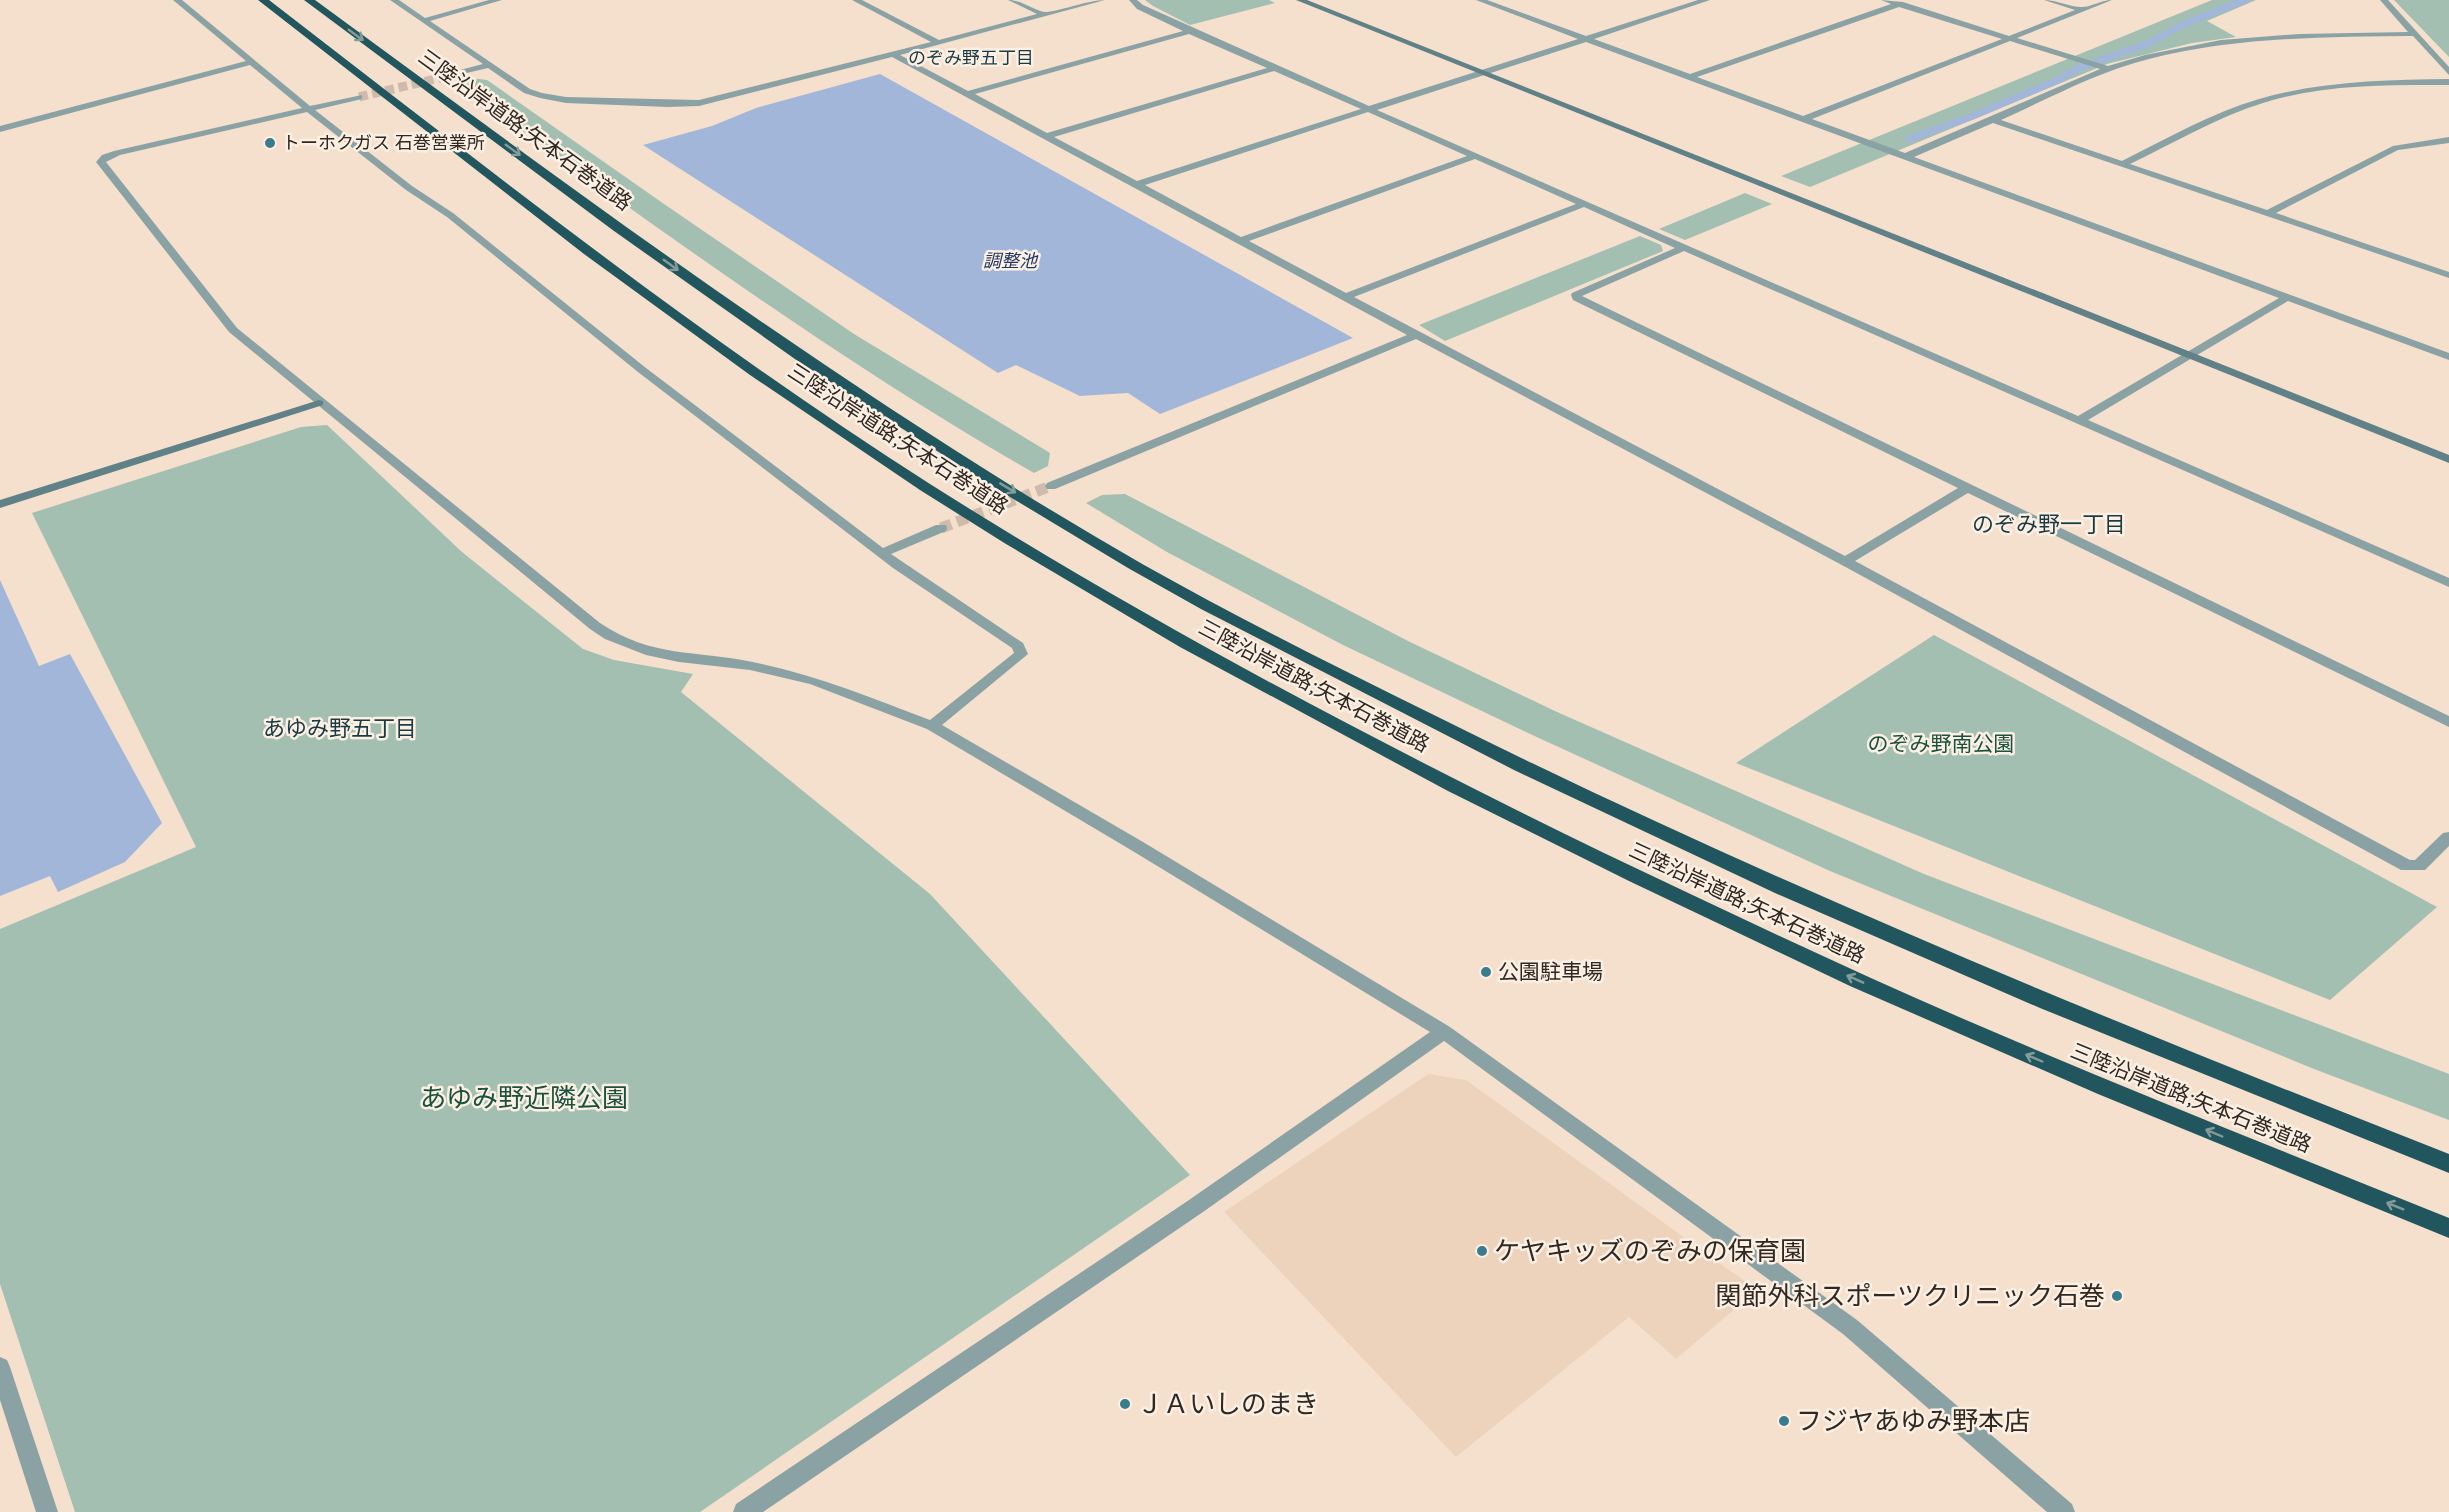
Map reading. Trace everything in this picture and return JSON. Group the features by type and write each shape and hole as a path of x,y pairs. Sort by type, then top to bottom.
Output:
{"highway":[{"name":"三陸沿岸道路;矢本石巻道路","path":"262,0 592,252 847,436 1005,537 1196,649 1434,777 1796,953 1988,1039 2449,1228"},
{"name":"三陸沿岸道路;矢本石巻道路","path":"309,0 619,227 810,363 1102,547 1482,748 1833,912 2209,1069 2449,1164"}],"street":[{"path":"177,0 309,109 409,188 450,215 642,370 884,552 898,565 1018,646 1021,654 932,726"},
{"path":"394,0 527,91 553,98 681,104 717,100 1101,0"},
{"path":"425,20 498,0"},
{"path":"856,0 938,42"},
{"path":"1012,0 1043,14"},
{"path":"1133,0 1140,7 1190,31 2449,583"},
{"path":"1300,0 2449,459"},
{"path":"1484,2 1498,0"},
{"path":"1136,184 1706,0"},
{"path":"1885,0 2108,69"},
{"path":"2048,0 2082,10"},
{"path":"1804,119 2108,0"},
{"path":"2384,0 2449,72"},
{"path":"1484,2 2449,357"},
{"path":"1690,77 1900,4"},
{"path":"967,94 1190,31"},
{"path":"1907,156 2108,69 2175,52 2256,40 2318,35 2416,34"},
{"path":"893,54 1416,335 1845,561 2407,866 2419,866 2449,837"},
{"path":"0,129 251,62"},
{"path":"444,76 490,65"},
{"path":"1048,136 1275,68"},
{"path":"2122,164 2235,110 2272,99 2360,85 2449,82"},
{"path":"359,97 117,153 105,157 101,162 233,330 319,403 609,636 657,653 750,666 814,681 932,726 1137,846 1444,1032 1850,1327 2064,1512"},
{"path":"1993,120 2449,275"},
{"path":"2269,213 2396,148 2449,140"},
{"path":"1242,240 1476,156"},
{"path":"1346,297 1584,204"},
{"path":"1685,248 1576,295 1577,298 2449,722"},
{"path":"2436,270 2449,260"},
{"path":"2080,420 2288,297"},
{"path":"1051,486 1416,335"},
{"path":"0,504 319,403"},
{"path":"1845,561 1966,489"},
{"path":"884,552 941,528"},
{"path":"744,1512 1196,1206 1444,1032"},
{"path":"0,1367 47,1512"}],"shaded area":[{"name":"ケヤキッズのぞみの保育園","path":"1428,1074 1466,1080 1757,1290 1676,1359 1629,1317 1456,1457 1224,1212"}],"green space":[{"path":"1145,0 1269,0 1275,3 1190,25"},
{"path":"2212,0 2256,0 2207,21 2236,37 2192,43 2107,64 1810,187 1781,176"},
{"path":"2394,0 2449,0 2449,57"},
{"path":"471,78 487,80 854,334 1050,453 1048,466 1034,473 885,382 740,286 456,83"},
{"path":"1745,193 1772,204 1685,240 1659,229"},
{"path":"1640,236 1661,245 1663,251 1445,341 1419,325"},
{"name":"あゆみ野近隣公園","path":"327,425 462,552 583,649 614,660 693,674 681,692 930,894 1190,1175 700,1512 75,1512 0,1284 0,929 196,847 32,513 301,427"},
{"path":"1125,494 1408,641 1557,712 1924,874 2449,1074 2449,1120 2314,1069 1830,871 1541,739 1343,645 1167,552 1086,503 1102,495"},
{"name":"のぞみ野南公園","path":"1934,635 2437,907 2330,1000 1736,763"}],"water":[{"name":"調整池","path":"880,74 1353,338 1160,414 1128,393 1080,396 1016,365 998,373 643,145 712,126 756,108"},
{"path":"0,580 39,666 70,654 162,823 125,862 58,892 50,876 0,896"}],"waterway":[{"path":"1909,139 1973,116 2058,80 2079,68 2149,43 2184,24 2246,0"}],"tunnel":[{"path":"359,97 444,77"},
{"path":"941,528 1051,486"}],"place":[{"name":"トーホクガス 石巻営業所","path":"270,143"},
{"name":"公園駐車場","path":"1486,972"},
{"name":"ケヤキッズのぞみの保育園","path":"1482,1251"},
{"name":"関節外科スポーツクリニック石巻","path":"2117,1296"},
{"name":"ＪＡいしのまき","path":"1125,1404"},
{"name":"フジヤあゆみ野本店","path":"1784,1421"}],"district":[{"name":"のぞみ野五丁目","path":"971,58"},
{"name":"のぞみ野一丁目","path":"2049,524"},
{"name":"あゆみ野五丁目","path":"340,728"}]}
